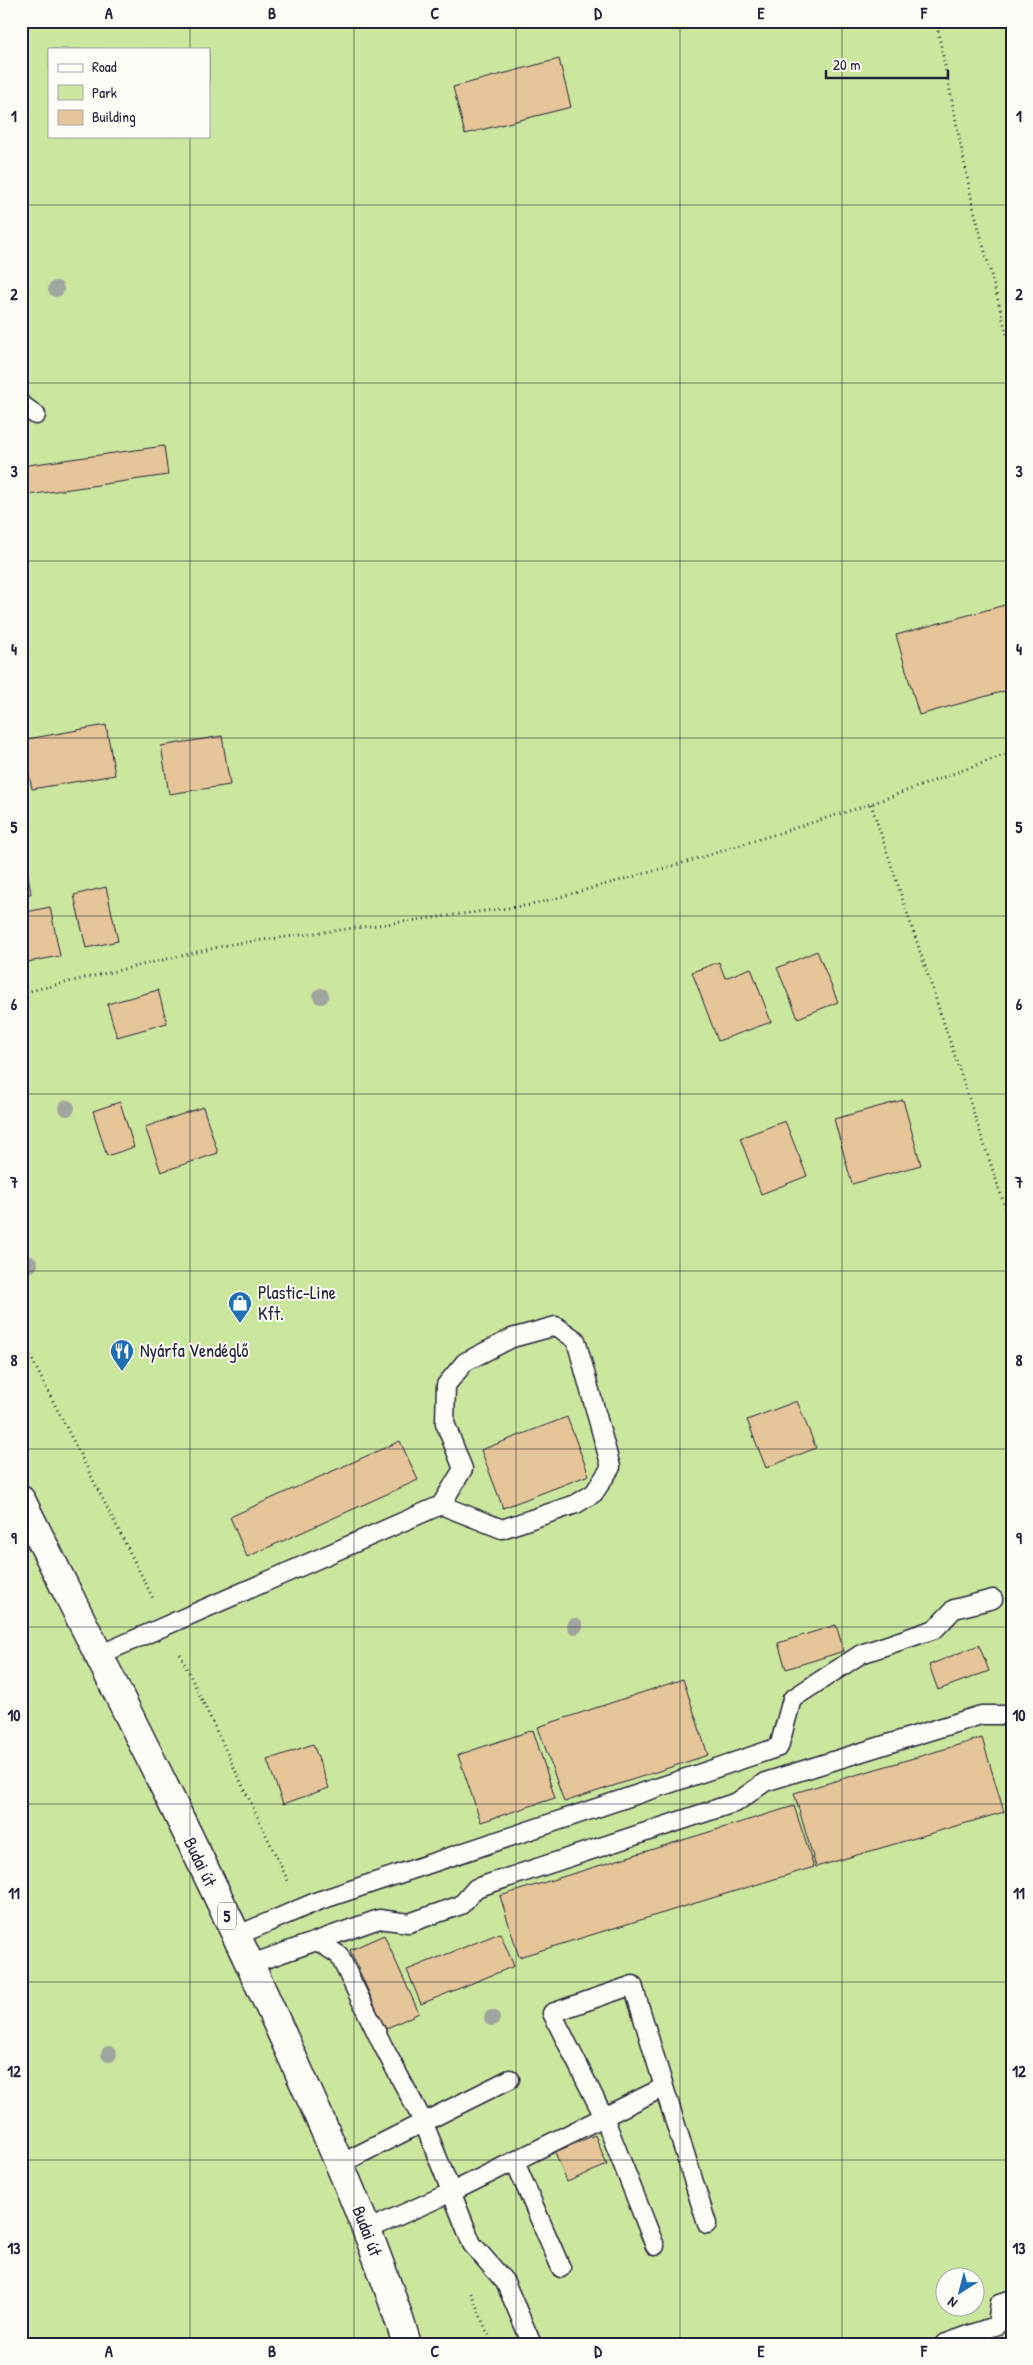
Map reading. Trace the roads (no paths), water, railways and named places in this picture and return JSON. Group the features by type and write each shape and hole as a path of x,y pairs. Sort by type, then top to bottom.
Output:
{"main road":[{"name":"Budai út","path":"21,1500 251,1964 340,2164 367,2230 407,2344"}],"lane":[{"path":"21,404 36,415"},
{"path":"99,1655 441,1505 463,1469 444,1423 446,1385 465,1362 512,1338 556,1326 576,1340 611,1467 594,1493 576,1504 502,1529 441,1505"},
{"path":"236,1936 318,1901 778,1747 792,1699 861,1654 935,1629 954,1608 993,1599"},
{"path":"251,1964 379,1918 409,1923 461,1905 476,1888 737,1802 764,1782 981,1715 1012,1715"},
{"path":"317,1940 339,1955 422,2121 472,2244 505,2282 532,2344"},
{"path":"655,2246 604,2117 552,2013 633,1985 708,2224"},
{"path":"340,2164 422,2121 510,2080"},
{"path":"367,2230 515,2162 664,2087"},
{"path":"515,2162 561,2268"},
{"path":"944,2344 997,2325 1000,2303 1012,2299"}],"place":[{"name":"Plastic-Line Kft.","path":"240,1324"},
{"name":"Nyárfa Vendéglő","path":"122,1372"}]}
